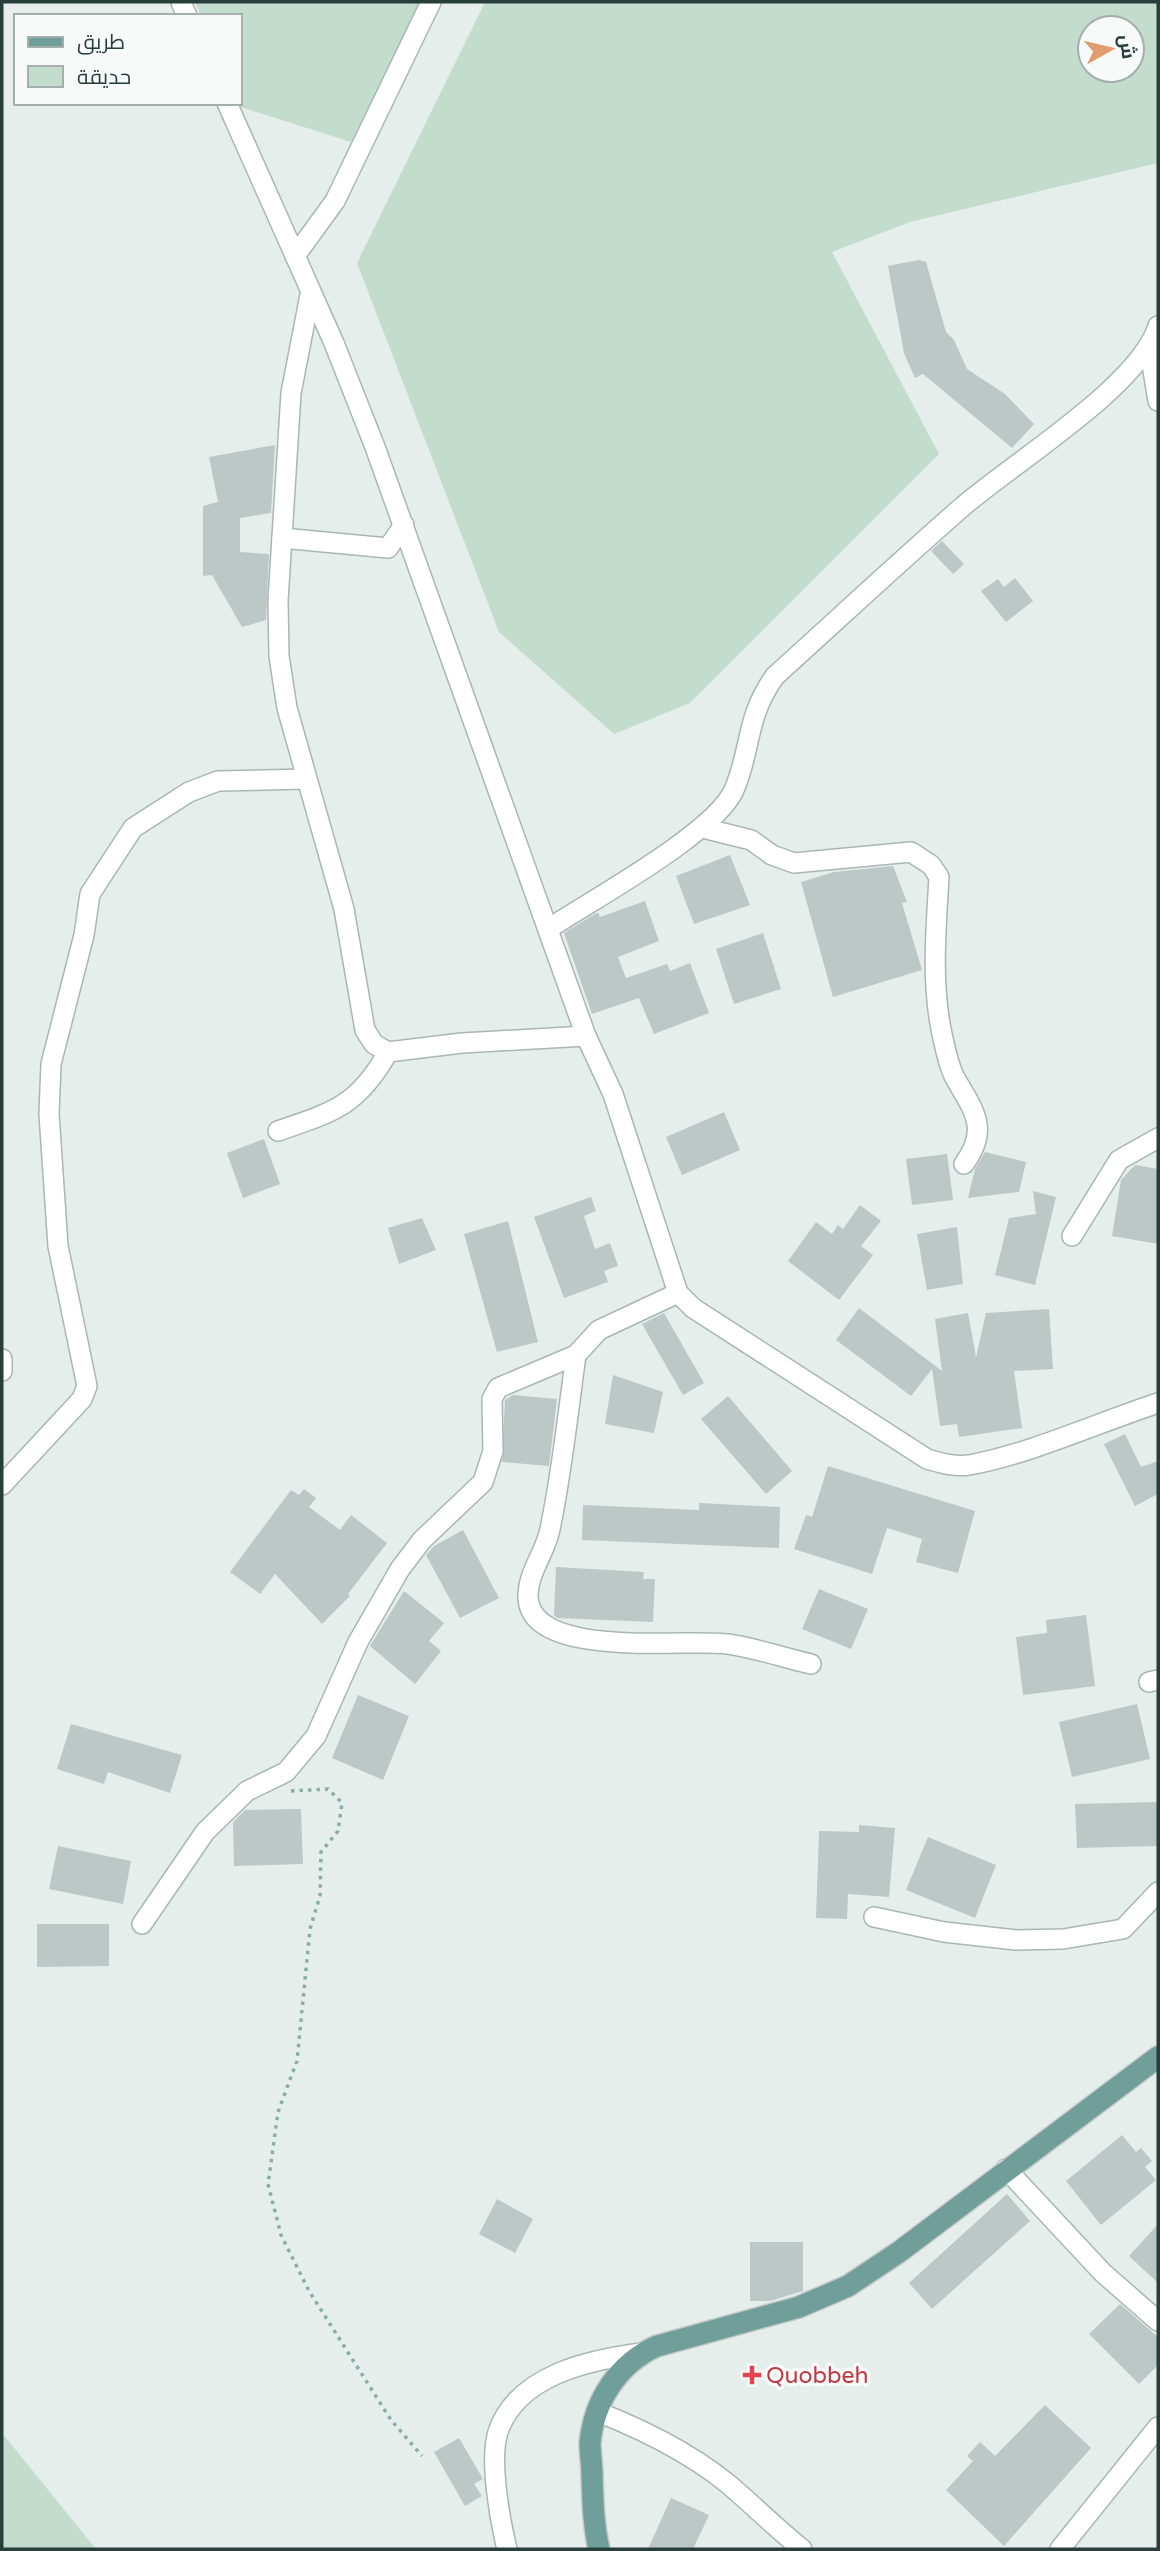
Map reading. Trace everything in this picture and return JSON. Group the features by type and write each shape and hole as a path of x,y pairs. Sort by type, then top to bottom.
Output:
{"main road":[{"path":"599,2549 592,2523 590,2442 607,2388 641,2353 683,2337 799,2307 848,2286 899,2252 1158,2057"}],"street":[{"path":"295,256 335,201 431,2"},
{"path":"227,105 334,344 404,525 586,1036 612,1094 678,1293 709,1319 927,1459 947,1465 968,1465 1020,1451 1158,1403"},
{"path":"310,295 291,393 278,601 279,656 287,708 344,909 365,1030 374,1044 388,1052 586,1036"},
{"path":"548,929 703,828 723,809 735,788 759,699 775,676 963,506 1107,392 1139,361 1158,326"},
{"path":"1149,346 1158,401"},
{"path":"282,538 388,548 404,525"},
{"path":"2,1485 82,1399 87,1386 58,1247 49,1114 51,1063 84,935 90,894 133,828 189,792 218,780 306,779"},
{"path":"703,828 751,840 772,855 794,863 911,852 930,865 939,877 936,989 942,1034 953,1075 970,1099 978,1124 974,1151 964,1164"},
{"path":"278,1131 340,1108 364,1089 388,1052"},
{"path":"1072,1236 1119,1160 1145,1142 1158,1138"},
{"path":"142,1924 205,1832 247,1791 286,1772 310,1745 358,1642 400,1569 422,1540 483,1482 493,1451 492,1399 498,1388 576,1355 599,1330 678,1293"},
{"path":"576,1355 550,1531 528,1596 530,1608 537,1619 548,1629 565,1636 603,1641 727,1644 811,1664"},
{"path":"2,1359 2,1371"},
{"path":"874,1917 944,1932 1004,1939 1063,1940 1123,1929 1158,1892"},
{"path":"1006,2169 1104,2273 1158,2321"},
{"path":"507,2549 496,2461 498,2433 512,2408 552,2375 604,2358 641,2353"},
{"path":"598,2412 646,2431 676,2448 741,2495 761,2516 802,2549"},
{"path":"1060,2549 1158,2427"}],"path":[{"path":"289,1791 328,1789 342,1803 338,1831 321,1852 320,1896 310,1929 297,2061 278,2112 268,2184 281,2235 309,2291 391,2420 422,2456"}],"green space":[{"path":"195,2 421,2 351,142 241,107 242,14 200,14"},
{"path":"485,2 1158,2 1158,163 910,222 832,252 939,454 690,703 614,734 499,632 357,263"},
{"path":"2,2433 96,2549 2,2549"}],"building":[{"path":"919,260 926,262 946,332 954,340 967,369 1005,394 1034,424 1012,448 923,374 915,378 904,353 888,266"},
{"path":"275,445 271,513 240,518 240,552 269,554 266,620 242,627 212,575 203,576 203,506 218,502 209,457"},
{"path":"942,541 964,564 953,574 931,551"},
{"path":"1015,578 1033,601 1006,622 981,591 998,579 1004,587"},
{"path":"730,855 750,905 694,924 676,876"},
{"path":"893,866 907,902 902,903 922,970 833,997 801,882 834,872"},
{"path":"645,901 659,941 618,957 626,978 667,964 670,971 690,963 709,1013 654,1034 639,998 592,1014 564,933 595,914 598,913 600,917"},
{"path":"763,933 781,989 734,1004 716,949"},
{"path":"724,1112 740,1150 682,1175 666,1137"},
{"path":"264,1139 280,1184 243,1198 227,1153"},
{"path":"985,1152 1026,1162 1019,1192 968,1198 975,1169"},
{"path":"947,1154 953,1200 912,1205 906,1159"},
{"path":"1135,1165 1158,1169 1158,1244 1112,1236 1121,1180"},
{"path":"1033,1191 1056,1197 1035,1285 995,1275 1009,1218 1036,1214"},
{"path":"591,1197 596,1211 584,1216 595,1249 610,1243 618,1266 604,1271 608,1282 564,1298 534,1217"},
{"path":"860,1205 881,1221 861,1246 873,1255 839,1300 788,1261 816,1222 832,1234 838,1225 843,1229"},
{"path":"422,1218 436,1250 399,1264 388,1228"},
{"path":"508,1221 538,1342 497,1352 464,1234"},
{"path":"957,1227 963,1284 927,1290 917,1234"},
{"path":"859,1308 942,1371 935,1319 968,1313 976,1357 986,1313 1049,1309 1053,1369 1014,1371 1022,1428 959,1437 957,1424 940,1426 932,1369 911,1396 836,1340"},
{"path":"664,1313 704,1383 683,1395 642,1324"},
{"path":"613,1375 663,1392 654,1433 605,1424"},
{"path":"513,1395 557,1399 549,1466 502,1462 505,1400"},
{"path":"728,1396 792,1471 766,1494 701,1419"},
{"path":"1125,1434 1141,1467 1158,1461 1158,1494 1135,1506 1104,1444"},
{"path":"828,1466 975,1511 958,1573 916,1562 922,1539 887,1528 872,1574 794,1549 806,1515 812,1517"},
{"path":"304,1489 316,1498 309,1507 340,1530 351,1515 387,1543 348,1594 350,1596 322,1624 275,1574 260,1594 230,1572 291,1490 299,1495"},
{"path":"699,1503 780,1507 779,1548 582,1540 583,1505 699,1510"},
{"path":"463,1530 499,1598 460,1618 426,1555 434,1546"},
{"path":"556,1567 644,1572 643,1579 655,1579 653,1622 557,1618 554,1615"},
{"path":"819,1589 868,1609 851,1649 802,1629"},
{"path":"404,1591 444,1623 429,1641 441,1651 415,1684 370,1646"},
{"path":"1086,1615 1095,1686 1023,1695 1016,1637 1047,1633 1046,1620"},
{"path":"358,1695 409,1716 383,1780 332,1758"},
{"path":"1137,1704 1150,1759 1072,1777 1059,1722"},
{"path":"71,1724 182,1755 170,1793 108,1772 104,1784 57,1769"},
{"path":"1158,1802 1158,1846 1077,1848 1075,1804"},
{"path":"301,1809 303,1864 234,1866 233,1822 245,1810"},
{"path":"859,1825 895,1828 889,1897 848,1894 847,1919 816,1918 819,1831 859,1832"},
{"path":"928,1837 996,1865 975,1918 906,1890"},
{"path":"58,1846 131,1861 123,1904 49,1889"},
{"path":"37,1924 109,1924 109,1966 37,1967"},
{"path":"1122,2135 1136,2152 1141,2148 1152,2161 1145,2167 1156,2180 1101,2225 1066,2181"},
{"path":"1007,2194 1030,2221 932,2309 909,2283"},
{"path":"497,2199 533,2219 515,2253 479,2234"},
{"path":"1158,2224 1158,2283 1129,2256"},
{"path":"750,2242 803,2242 803,2291 770,2301 750,2301"},
{"path":"1120,2304 1158,2337 1158,2365 1139,2384 1089,2334"},
{"path":"1045,2405 1091,2448 1004,2546 946,2490 973,2461 967,2456 980,2442 995,2456"},
{"path":"459,2438 483,2479 474,2484 482,2496 465,2506 434,2452"},
{"path":"671,2498 709,2515 693,2549 648,2549"}],"place":[{"name":"Quobbeh","path":"752,2375"}]}
